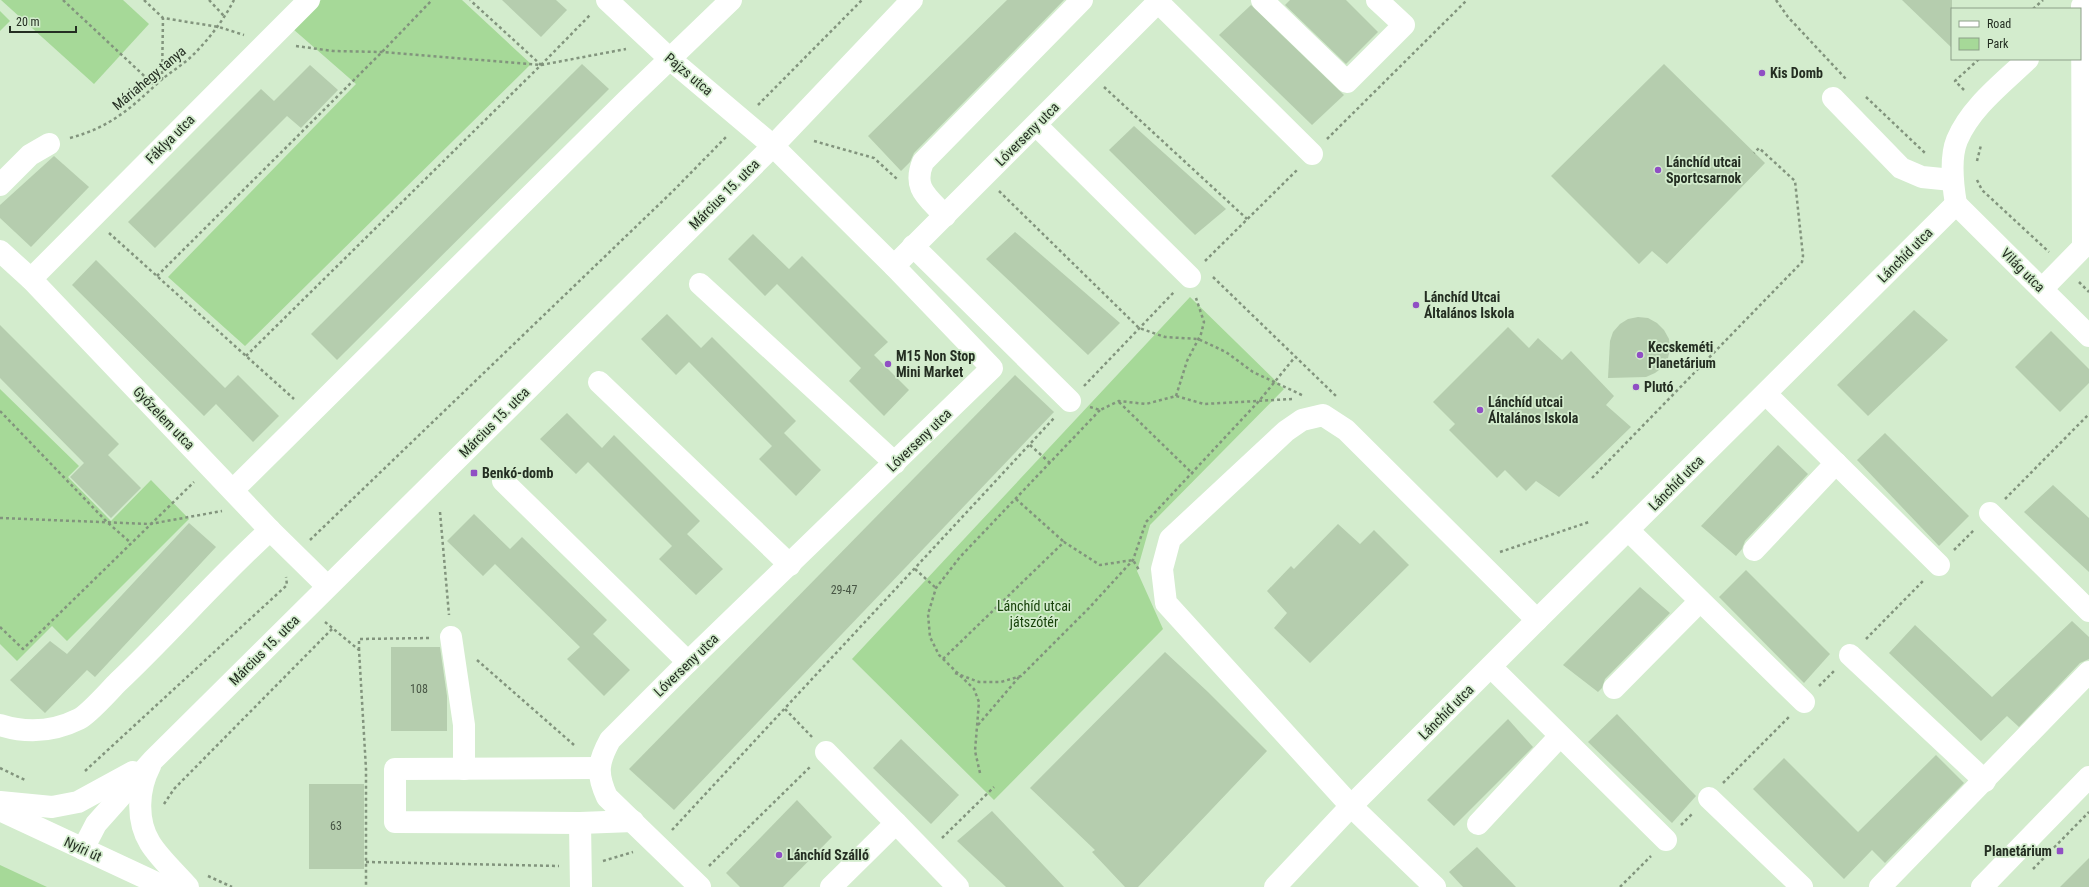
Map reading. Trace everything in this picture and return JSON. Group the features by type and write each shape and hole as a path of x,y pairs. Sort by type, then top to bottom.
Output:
{"street":[{"name":"Fáklya utca","path":"31,279 309,0"},
{"path":"233,490 731,0"},
{"name":"Március 15. utca","path":"83,849 96,824 153,760 772,146 912,0"},
{"path":"945,216 923,192 919,183 918,174 923,162 932,151 1082,0"},
{"path":"1262,0 1348,82 1404,25 1377,0"},
{"path":"1159,1 1312,154"},
{"name":"Lóverseny utca","path":"697,884 607,797 601,784 599,768 602,754 610,740 688,662 992,368 894,266 1159,1"},
{"name":"Pajzs utca","path":"600,5 653,44 743,120 772,146 894,266"},
{"path":"2042,289 2086,244 2083,5"},
{"path":"1956,204 1952,180 1957,141 1972,113 2027,60"},
{"path":"1832,98 1901,168 1922,177 1952,180"},
{"path":"1036,125 1190,277"},
{"path":"0,185 30,155 49,144"},
{"name":"Világ utca","path":"1956,204 2089,336"},
{"name":"Lánchíd utca","path":"1275,887 1352,806 1490,667 1956,204"},
{"path":"913,246 1070,401"},
{"name":"Győzelem utca","path":"0,251 31,279 294,555 327,586"},
{"path":"700,284 895,463"},
{"path":"599,382 790,565"},
{"path":"1766,394 1940,565"},
{"path":"1435,887 1352,806 1166,603 1162,569 1170,539 1286,431 1302,420 1323,416 1346,430 1537,620"},
{"path":"1754,550 1836,463"},
{"path":"503,481 688,662"},
{"path":"1990,514 2089,611"},
{"path":"0,725 16,730 32,732 57,728 81,719 270,530"},
{"path":"1628,530 1804,702"},
{"path":"1614,688 1700,601"},
{"path":"451,637 464,725 464,769"},
{"path":"1850,655 1985,781"},
{"path":"1490,667 1666,840"},
{"path":"1880,887 1985,781 2089,672"},
{"path":"1478,824 1560,736"},
{"path":"826,752 958,887"},
{"path":"0,802 52,807 78,802 153,760"},
{"path":"153,760 144,777 141,793 140,808 142,823 150,844 195,880"},
{"path":"599,768 395,769 396,822 580,823 633,821"},
{"path":"1982,887 2089,776"},
{"path":"1709,798 1802,887"},
{"name":"Nyíri út","path":"0,810 165,887"},
{"path":"580,823 581,877"},
{"path":"831,887 896,823"}],"path":[{"path":"63,0 155,86"},
{"path":"144,0 163,18 219,27 267,42 333,51 382,52 541,65 653,44"},
{"path":"209,0 225,17"},
{"name":"Máriahegy tanya","path":"49,144 78,136 110,123 133,107 155,86 192,56 219,27 234,0"},
{"path":"157,276 382,52 432,0"},
{"path":"470,0 541,65"},
{"path":"83,773 287,585 286,565 294,555 667,196 862,0"},
{"path":"1776,0 1788,17 1847,80"},
{"path":"2034,8 2042,0"},
{"path":"246,356 600,5"},
{"path":"162,80 163,18"},
{"path":"1955,81 1978,60"},
{"path":"1088,72 1247,219"},
{"path":"1863,95 1930,157"},
{"path":"814,141 874,158 898,180 919,183"},
{"path":"1975,165 1982,142"},
{"path":"1592,478 1802,262 1803,256 1795,181 1759,148 1754,153"},
{"path":"984,176 1139,328 1165,336 1198,340 1226,352 1253,372 1308,398 1301,398"},
{"path":"1976,179 1982,190 2089,292"},
{"path":"92,218 310,414"},
{"path":"1176,396 1187,361 1198,340 1204,322 1190,277"},
{"path":"978,725 1020,676 1079,618 1133,560 1146,522 1193,474 1259,401 1295,357"},
{"path":"980,773 976,751 979,702 974,689 943,659 930,637 928,614 936,588 960,557 1100,410 1119,401 1146,404 1176,396 1204,404 1226,401 1294,399"},
{"path":"1070,401 1100,410"},
{"path":"1119,401 1193,474"},
{"path":"0,411 107,522 131,543"},
{"path":"1030,445 1050,463"},
{"path":"0,627 23,649 200,476"},
{"path":"1016,499 1064,542 1100,565 1133,560"},
{"path":"0,518 150,524 224,511"},
{"path":"440,512 451,637"},
{"path":"1497,553 1589,522"},
{"path":"943,659 1064,542"},
{"path":"915,569 936,588"},
{"path":"162,809 164,802 174,789 332,629 359,650"},
{"path":"366,887 366,769 359,638 451,637 599,768"},
{"path":"955,672 979,682 1000,682 1020,676"},
{"path":"697,884 826,752 784,709"},
{"path":"0,768 30,783"},
{"path":"926,854 994,787"},
{"path":"2031,871 2089,812"},
{"path":"366,862 581,877 658,845"},
{"path":"195,880 232,887"}],"green space":[{"path":"1,0 123,0 149,24 94,84"},
{"path":"321,0 462,0 531,64 245,346 168,277 356,84 293,29"},
{"path":"0,11 10,21 0,31"},
{"name":"Lánchíd utcai játszótér","path":"1190,297 1284,389 1150,525 1137,571 1163,629 994,800 852,659"},
{"path":"0,389 79,466 68,477 111,521 151,480 189,519 67,641 52,626 17,661 0,644"},
{"path":"0,865 47,887 0,887"}],"building":[{"path":"502,0 556,0 567,10 541,37"},
{"path":"1007,0 1064,0 914,153 910,162 901,171 868,136"},
{"path":"1290,0 1346,0 1378,32 1346,64 1285,5"},
{"path":"1902,0 1952,0 1951,47"},
{"path":"1251,5 1344,95 1312,125 1219,35"},
{"path":"582,64 609,89 337,360 311,334"},
{"name":"Lánchíd utcai Sportcsarnok","path":"1664,64 1765,163 1667,264 1652,251 1639,264 1551,176"},
{"path":"310,65 338,90 301,128 287,116 155,248 128,222 261,89 274,101"},
{"path":"1134,126 1226,209 1195,235 1109,150"},
{"path":"54,156 89,187 31,247 0,218 0,205"},
{"path":"1015,232 1120,323 1088,355 986,259"},
{"path":"753,234 789,269 802,256 888,342 874,355 909,390 884,416 849,381 861,368 777,284 765,296 728,259"},
{"path":"96,260 225,388 238,375 279,416 253,442 216,404 204,416 72,285"},
{"path":"1914,310 1948,340 1868,416 1837,385"},
{"path":"667,314 701,348 712,337 796,421 784,433 821,470 796,496 759,459 772,446 689,362 676,375 641,339"},
{"name":"Kecskeméti Planetárium","path":"1638,317 1648,318 1657,323 1664,330 1669,339 1670,349 1668,358 1663,367 1646,377 1608,378 1610,341 1613,332 1620,324 1628,319"},
{"path":"0,325 119,444 108,455 141,488 111,518 70,477 84,463 0,378"},
{"name":"Lánchíd utcai Általános Iskola","path":"1508,327 1529,348 1538,338 1562,360 1571,351 1614,396 1606,405 1631,427 1559,497 1536,481 1526,491 1505,470 1497,478 1449,430 1455,424 1433,402"},
{"path":"2051,331 2089,369 2089,383 2060,412 2015,367"},
{"path":"1015,375 1054,412 674,810 629,769"},
{"path":"567,413 602,448 614,435 700,521 687,534 723,569 696,595 659,559 672,546 588,462 576,474 540,439"},
{"path":"1885,433 1969,516 1939,546 1857,460"},
{"path":"1778,445 1808,474 1745,541 1742,549 1736,556 1701,526"},
{"path":"2053,485 2089,518 2089,572 2024,512"},
{"path":"474,514 510,549 522,537 607,620 593,634 630,670 604,696 567,659 580,647 495,564 483,576 447,541"},
{"path":"189,523 216,547 95,677 87,670 45,713 10,680 50,641 67,654"},
{"path":"1338,524 1360,544 1374,530 1409,565 1310,663 1274,628 1287,613 1267,591 1291,566 1294,569"},
{"path":"1746,570 1830,654 1804,683 1719,597"},
{"path":"1640,587 1670,613 1605,679 1602,688 1598,692 1563,665"},
{"path":"2072,621 2089,637 2089,659 2080,663 2019,727 2007,716 1981,741 1889,653 1915,625 1992,697"},
{"path":"391,647 440,647 447,696 447,731 391,731"},
{"path":"1165,652 1208,692 1267,751 1138,887 1125,887 1092,852 1095,850 1030,788"},
{"path":"1617,714 1696,796 1672,823 1588,742"},
{"path":"1508,719 1533,747 1454,826 1427,800"},
{"path":"901,739 959,795 931,824 873,768"},
{"path":"1936,755 1964,783 1885,863 1872,850 1844,879 1753,789 1784,758 1858,832"},
{"path":"309,784 364,784 364,869 309,869"},
{"name":"Lánchíd Szálló","path":"797,800 832,837 783,887 740,887 726,873"},
{"path":"992,811 1064,887 1006,887 957,841"},
{"path":"1477,847 1516,887 1463,887 1449,872"},
{"path":"2089,858 2089,887 2060,887"}],"place":[{"name":"Kis Domb","path":"1762,73"},
{"name":"Lánchíd utcai Sportcsarnok","path":"1658,170"},
{"name":"Lánchíd Utcai Általános Iskola","path":"1416,305"},
{"name":"Kecskeméti Planetárium","path":"1640,355"},
{"name":"M15 Non Stop Mini Market","path":"888,364"},
{"name":"Plutó","path":"1636,387"},
{"name":"Lánchíd utcai Általános Iskola","path":"1480,410"},
{"name":"Benkó-domb","path":"474,473"},
{"name":"Planetárium","path":"2060,851"},
{"name":"Lánchíd Szálló","path":"779,855"}]}
